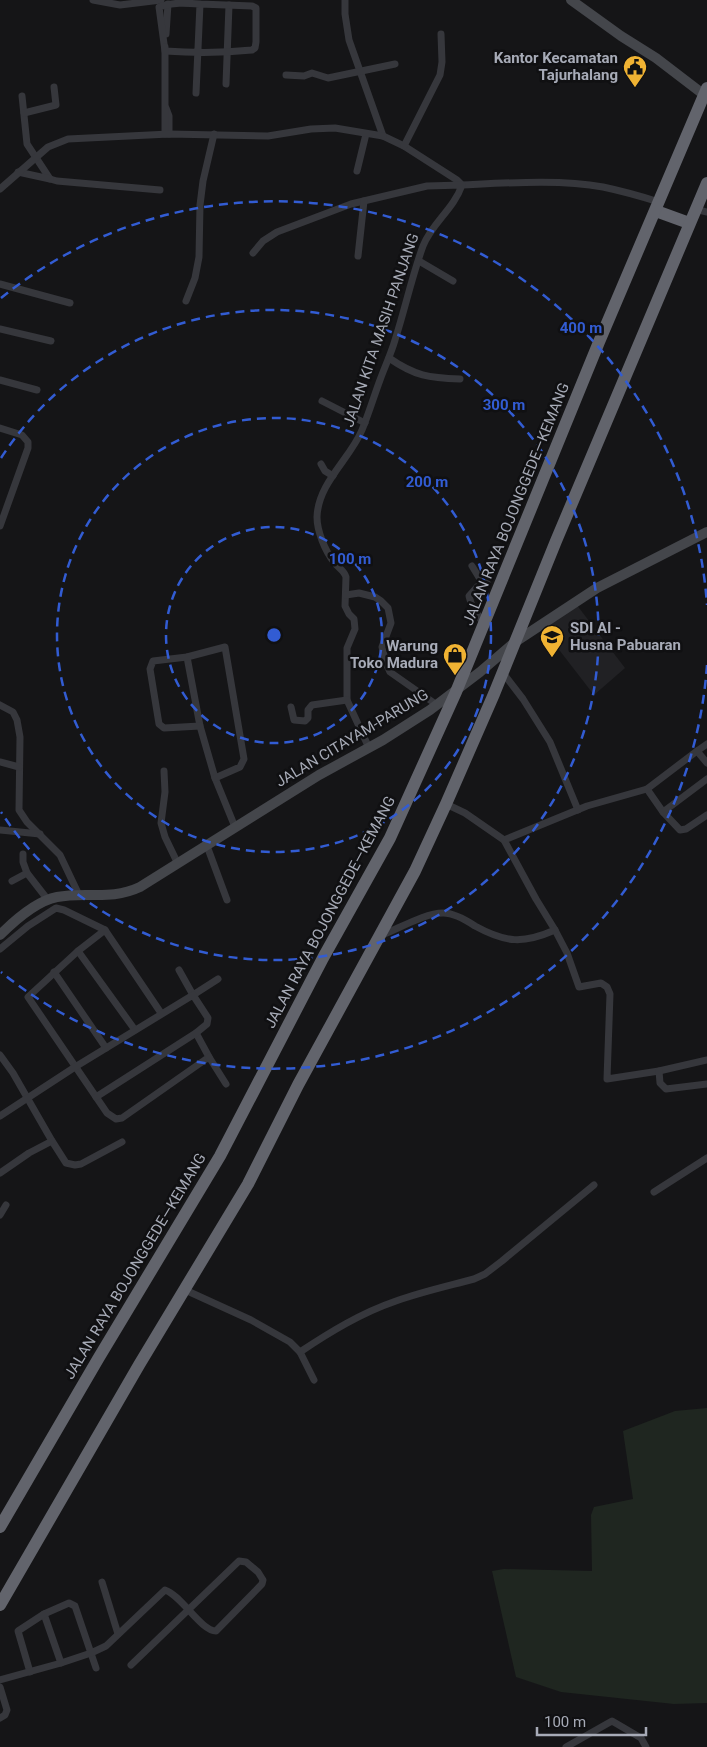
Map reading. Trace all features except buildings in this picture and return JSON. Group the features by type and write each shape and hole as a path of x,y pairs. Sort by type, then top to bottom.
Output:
{"highway":[{"name":"JALAN RAYA BOJONGGEDE—KEMANG","path":"0,1526 98,1358 220,1156 323,958 390,838 484,626 602,336 706,93"},
{"path":"0,1605 183,1290 248,1184 298,1085 415,871 446,804 515,642 689,223 701,211 707,183"},
{"path":"657,207 689,223"}],"main road":[{"path":"572,0 621,36 706,93"},
{"name":"JALAN CITAYAM-PARUNG","path":"0,935 24,914 56,897 125,894 140,887 319,775 369,748 437,705 456,692 515,642 597,588 707,532"}],"street":[{"path":"93,0 120,5 165,2 256,8 256,42 255,48 252,50 197,53 165,51"},
{"path":"345,0 349,40 383,136"},
{"path":"165,2 159,7 165,51 167,134"},
{"path":"196,93 200,4"},
{"path":"226,84 229,6"},
{"path":"404,146 440,75 442,62 441,34"},
{"path":"286,75 304,76 312,73 328,78 395,64"},
{"path":"24,113 56,106 54,86"},
{"path":"22,96 27,144 50,179"},
{"path":"0,188 48,147 68,139 167,134 268,136 311,129 334,128 383,136 404,146 462,185"},
{"path":"186,301 195,278 199,257 200,205 203,181 214,134"},
{"path":"357,171 366,134"},
{"path":"18,172 56,181 160,190"},
{"path":"253,253 263,240 277,232 310,219 364,201 427,186 525,183 582,185 603,187 657,207"},
{"name":"JALAN KITA MASIH PANJANG","path":"369,748 347,700 347,648 355,629 354,619 345,606 344,572 329,556 318,527 319,504 333,476 357,439 364,423 388,358 423,247 432,229 453,203 462,185"},
{"path":"358,256 364,201"},
{"path":"419,261 452,282"},
{"path":"0,284 70,303"},
{"path":"0,329 51,341"},
{"path":"388,358 404,369 414,373 434,378 460,379"},
{"path":"0,380 37,390"},
{"path":"322,400 364,423"},
{"path":"0,428 22,435 28,442 28,448 0,526"},
{"path":"322,464 326,471 333,476"},
{"path":"472,566 485,583 477,587 469,596 484,626"},
{"path":"346,594 359,593 375,597 388,608 391,623 382,647 390,672 437,705"},
{"path":"200,726 164,728 158,722 150,664 153,661 187,657 223,646 226,648 244,759 240,767 214,778"},
{"path":"187,657 200,726 214,778 235,827"},
{"path":"502,672 523,699 550,742 578,810"},
{"path":"291,706 294,720 305,721 308,718 309,708 312,705 347,700"},
{"path":"0,705 13,712 17,720 20,737 19,810 22,817 60,855 79,895"},
{"path":"504,840 578,810 646,788 707,744"},
{"path":"698,751 707,763"},
{"path":"0,762 19,767"},
{"path":"164,771 166,792 161,823 165,837 178,864"},
{"path":"663,812 707,779"},
{"path":"646,788 663,812 682,831 707,815"},
{"path":"446,804 465,813 504,840 567,953 579,987 602,984 606,987 610,994 607,1080 707,1060"},
{"path":"0,830 40,834"},
{"path":"207,846 227,900"},
{"path":"23,854 26,873 48,900"},
{"path":"12,881 26,873"},
{"path":"0,949 28,926 56,908 72,913 105,930 161,1013"},
{"path":"379,936 426,916 444,913 457,917 499,937 513,940 538,938 555,930"},
{"path":"105,930 54,972 28,999 109,1115 116,1119 122,1118 209,1057"},
{"path":"78,951 135,1030"},
{"path":"96,1097 207,1024 208,1021 180,970"},
{"path":"54,972 106,1048"},
{"path":"0,1116 75,1067 218,979"},
{"path":"196,1033 226,1084"},
{"path":"0,1055 13,1073 64,1160 81,1164 122,1142"},
{"path":"659,1071 660,1082 666,1088 707,1084"},
{"path":"0,1173 52,1141"},
{"path":"654,1192 707,1158"},
{"path":"300,1352 324,1336 366,1313 394,1302 474,1279 485,1274 594,1185"},
{"path":"0,1215 6,1205"},
{"path":"183,1290 266,1328 290,1342 300,1352 314,1380"},
{"path":"0,1680 61,1663 106,1646 166,1590 168,1590 189,1610 210,1630 216,1631 262,1584 263,1578 246,1562 239,1561 189,1610 131,1665"},
{"path":"102,1582 118,1634"},
{"path":"30,1672 18,1631 44,1614 69,1603 73,1604 96,1668"},
{"path":"44,1614 61,1663"},
{"path":"0,1687 7,1710 5,1715 0,1718"},
{"path":"566,1747 612,1721 641,1738 646,1747"}],"shaded area":[{"path":"576,604 625,668 594,695 543,629"},
{"path":"707,1408 707,1703 674,1704 561,1692 516,1677 492,1571 504,1569 592,1571 591,1515 594,1507 633,1499 623,1431 675,1411"}],"place":[{"name":"Kantor Kecamatan Tajurhalang","path":"635,88"},
{"name":"SDI Al - Husna Pabuaran","path":"552,658"},
{"name":"Warung Toko Madura","path":"455,676"}]}
